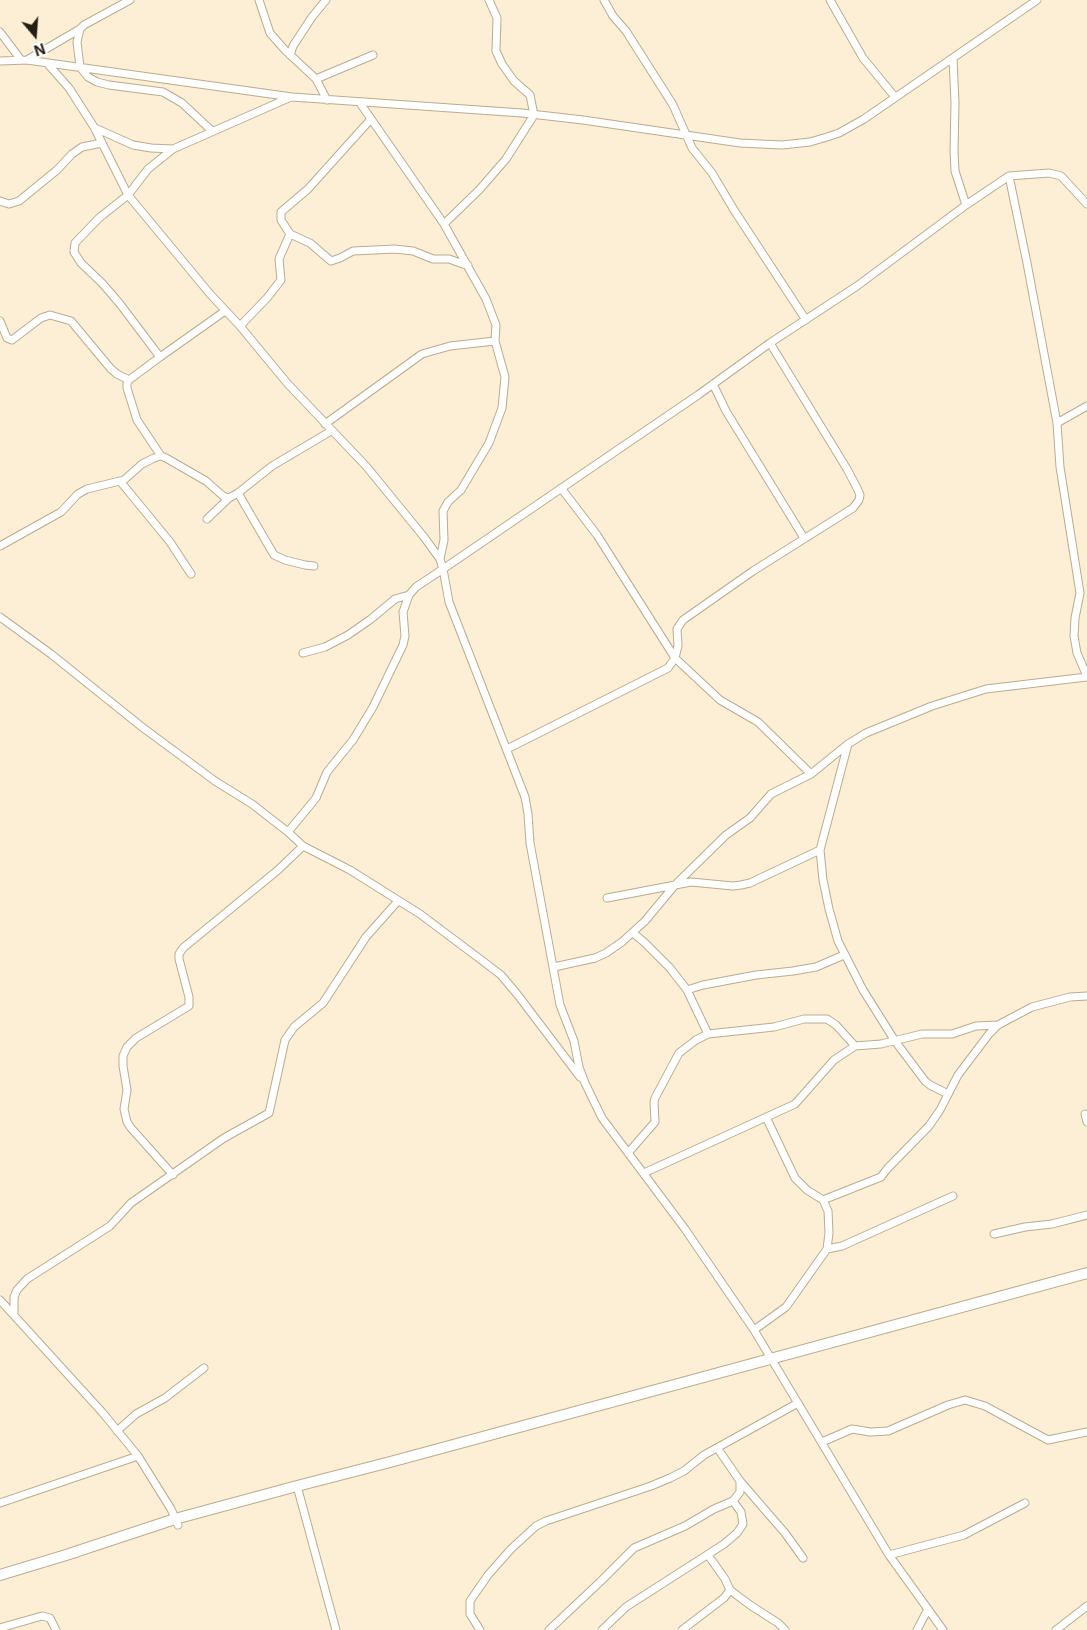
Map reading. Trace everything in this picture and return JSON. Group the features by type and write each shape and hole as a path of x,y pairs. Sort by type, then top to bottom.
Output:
{"street":[{"path":"24,60 130,0"},
{"path":"259,0 270,33 316,79 327,100"},
{"path":"290,55 293,46 326,0"},
{"path":"444,224 480,189 506,159 534,115 530,95 514,81 502,64 496,51 497,18 489,0"},
{"path":"604,0 613,16 626,31 672,105 692,148 719,184 806,320"},
{"path":"830,0 862,58 896,97"},
{"path":"0,61 24,60 292,97 534,115 757,144 782,145 810,142 839,133 864,119 1037,0"},
{"path":"80,29 77,42 80,67 88,77 109,85 155,90 172,96 212,131"},
{"path":"0,32 24,60"},
{"path":"316,79 373,56"},
{"path":"953,58 956,103 955,172 966,205"},
{"path":"47,63 69,88 94,127 128,195 288,383 366,466 440,559 449,602 525,797 530,843 560,1005 574,1040 584,1083 602,1118 685,1229 754,1330 889,1554 943,1630"},
{"path":"160,357 120,304 81,263 74,252 75,243 99,218 128,195 148,169 173,149 292,97"},
{"path":"360,102 444,224 468,264 486,299 496,325 495,341 505,377 502,408 489,443 481,457 461,490 448,502 443,511 444,540 440,559"},
{"path":"371,119 308,189 281,212 282,220 290,234 310,243 331,261 353,251 395,249 413,251 434,259 450,259 468,264"},
{"path":"94,127 133,145 173,149"},
{"path":"0,200 9,204 19,201 72,154 82,148 102,143"},
{"path":"288,832 316,798 327,772 353,740 377,700 403,645 405,636 403,612 409,595 416,587 770,343 857,286 966,205 1009,176 1049,173 1061,176 1087,202"},
{"path":"554,967 595,958 616,947 645,921 675,884 726,835 750,818 770,794 811,774 848,744 866,733 896,720 986,689 1087,676 1077,653 1074,636 1080,593 1060,467 1056,423 1009,176"},
{"path":"240,326 267,298 281,280 279,259 290,234"},
{"path":"225,311 129,380 127,388 137,420 161,456 206,480 223,496 229,498"},
{"path":"0,321 7,338 12,340 41,318 50,315 70,321 117,374 129,380"},
{"path":"325,424 422,354 450,346 495,341"},
{"path":"506,749 668,668 673,664 675,658 678,646 677,629 683,620 804,538 853,508 859,500 860,496 847,469 770,343"},
{"path":"713,384 726,411 804,538"},
{"path":"1056,423 1087,406"},
{"path":"207,519 229,498 238,494 272,466 332,431"},
{"path":"0,546 60,512 78,494 88,489 128,478 148,460 161,456"},
{"path":"120,481 152,519 191,574"},
{"path":"561,488 597,535 675,658 720,700 758,722 811,774"},
{"path":"238,494 274,555 284,560 314,566"},
{"path":"303,654 325,647 348,635 371,620 395,599 409,595"},
{"path":"0,617 51,654 142,727 215,781 252,804 303,846 350,870 420,914 501,975 584,1083"},
{"path":"848,744 820,850 823,880 838,941 856,978 896,1040 926,1081 948,1094"},
{"path":"172,1175 127,1122 124,1109 128,1090 123,1056 127,1047 136,1038 189,1006 189,997 179,960 183,948 278,870 303,846"},
{"path":"607,898 649,891 675,884 698,882 734,886 750,883 820,850"},
{"path":"14,1315 16,1290 27,1279 110,1226 131,1203 224,1138 269,1113 285,1040 294,1027 322,1003 366,937 398,901"},
{"path":"633,933 670,968 687,990 708,1034"},
{"path":"687,990 756,975 816,967 844,955"},
{"path":"823,1200 881,1177 929,1126 965,1065 998,1025 1032,1007 1070,997 1087,996"},
{"path":"628,1153 655,1122 655,1098 679,1053 696,1040 708,1034 820,1018 827,1019 836,1025 855,1046"},
{"path":"644,1173 795,1104 834,1060 855,1046 881,1044 922,1034 952,1034 976,1026 998,1025"},
{"path":"754,1330 786,1307 827,1249 829,1224 828,1211 823,1200 807,1190 795,1178 766,1117"},
{"path":"827,1249 855,1240 953,1196"},
{"path":"994,1234 1025,1226 1063,1222 1087,1215"},
{"path":"0,1575 176,1522 394,1461 1087,1272"},
{"path":"0,1300 118,1431 138,1456 158,1486 176,1522"},
{"path":"118,1431 136,1414 165,1398 204,1368"},
{"path":"822,1442 852,1429 870,1432 888,1430 948,1405 965,1400 985,1406 1048,1440 1087,1432"},
{"path":"480,1630 470,1614 470,1601 488,1575 511,1549 536,1526 652,1486 684,1471 704,1455 798,1403"},
{"path":"718,1448 740,1481 803,1558"},
{"path":"0,1503 138,1456"},
{"path":"549,1630 634,1548 685,1526 714,1509 733,1501 740,1492 740,1481"},
{"path":"298,1489 336,1630"},
{"path":"602,1630 626,1607 730,1540 743,1524 740,1512 733,1501"},
{"path":"889,1554 964,1535 1025,1503"},
{"path":"708,1555 725,1579 730,1590 778,1623 785,1630"},
{"path":"682,1630 724,1598 730,1590"},
{"path":"1056,1630 1087,1606"},
{"path":"917,1630 928,1609"},
{"path":"0,1628 42,1616 50,1618 56,1630"}]}
